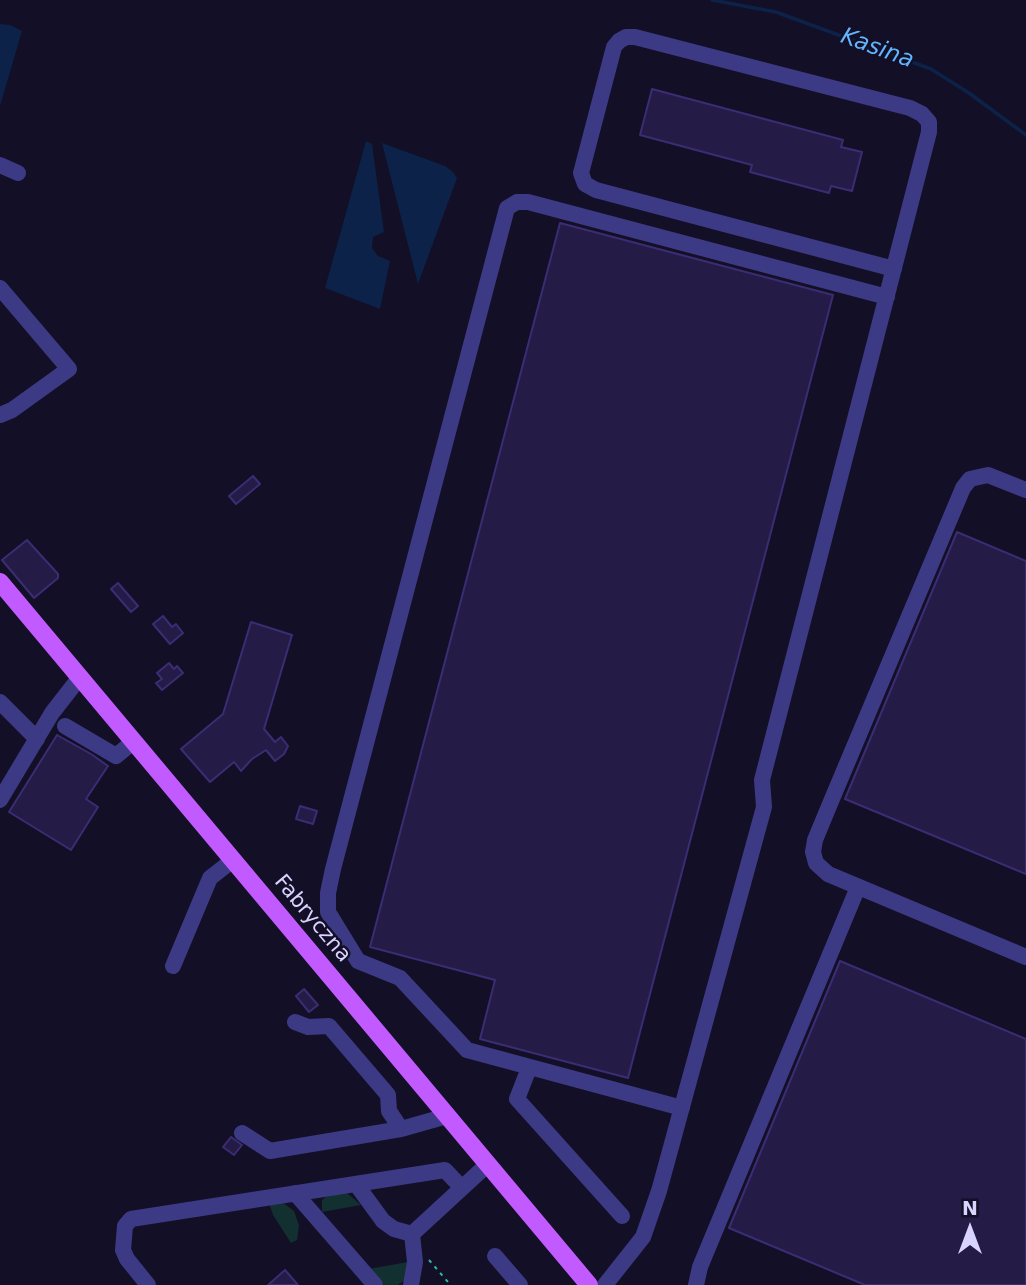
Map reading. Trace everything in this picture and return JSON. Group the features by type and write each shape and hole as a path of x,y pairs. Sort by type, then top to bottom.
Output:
{"main road":[{"name":"Fabryczna","path":"0,582 589,1285"}],"street":[{"path":"605,1285 643,1237 659,1191 764,807 762,780 887,297 929,132 929,122 922,114 910,108 635,37 626,37 614,47 581,173 585,184 596,190 894,269"},
{"path":"0,165 18,173"},
{"path":"682,1108 473,1053 464,1048 400,978 358,961 333,923 327,905 348,809 507,208 517,202 528,202 887,297"},
{"path":"0,288 69,369 12,410 0,415"},
{"path":"1026,489 988,475 967,481 814,844 813,856 828,874 1026,957"},
{"path":"0,800 37,739 80,677"},
{"path":"0,702 37,739"},
{"path":"65,726 116,756 134,741"},
{"path":"173,966 210,878 233,860"},
{"path":"696,1285 700,1267 858,887"},
{"path":"295,1022 308,1027 329,1026 388,1095 389,1111 401,1129"},
{"path":"529,1068 517,1099 622,1216"},
{"path":"242,1133 270,1150 401,1129 447,1116"},
{"path":"412,1234 488,1164"},
{"path":"148,1285 123,1250 125,1226 131,1219 445,1170 462,1188"},
{"path":"356,1184 383,1221 394,1229 412,1234"},
{"path":"295,1194 375,1285"},
{"path":"411,1285 415,1262 412,1234"},
{"path":"495,1256 520,1285"}],"path":[{"path":"424,1254 448,1282 444,1285"}],"green space":[{"path":"330,1193 347,1193 361,1205 322,1212 322,1200"},
{"path":"282,1202 294,1211 299,1225 297,1240 291,1243 273,1215 269,1203"},
{"path":"408,1262 405,1280 398,1285 384,1285 368,1269"}],"water":[{"path":"0,24 22,31 0,106"},
{"path":"366,141 372,144 384,232 373,237 372,248 378,256 390,261 380,309 325,288"},
{"path":"382,143 445,166 457,178 418,284"}],"building":[{"path":"652,89 843,140 841,147 862,152 852,191 831,186 829,193 750,172 752,165 640,135"},
{"path":"560,223 833,295 628,1078 480,1039 495,980 370,947"},
{"path":"253,476 260,484 236,504 229,496"},
{"path":"957,532 1026,561 1026,874 845,799"},
{"path":"27,540 58,574 58,578 34,598 2,560"},
{"path":"118,583 138,606 131,612 111,589"},
{"path":"163,616 172,627 176,624 183,633 170,644 153,624"},
{"path":"251,622 292,635 264,729 275,742 281,737 288,746 284,754 275,761 266,750 252,759 241,771 234,762 210,782 181,749 223,714"},
{"path":"169,663 174,669 177,666 183,673 162,690 156,683 162,679 157,673"},
{"path":"57,735 108,766 86,799 98,807 71,850 9,812"},
{"path":"300,806 317,811 313,824 296,819"},
{"path":"840,961 1026,1039 1026,1285 865,1285 729,1228"},
{"path":"304,989 318,1005 309,1012 296,996"},
{"path":"231,1137 242,1145 234,1155 223,1147"},
{"path":"285,1270 298,1285 268,1285"}],"waterway":[{"name":"Kasina","path":"712,0 776,12 931,69 1026,135"}]}
